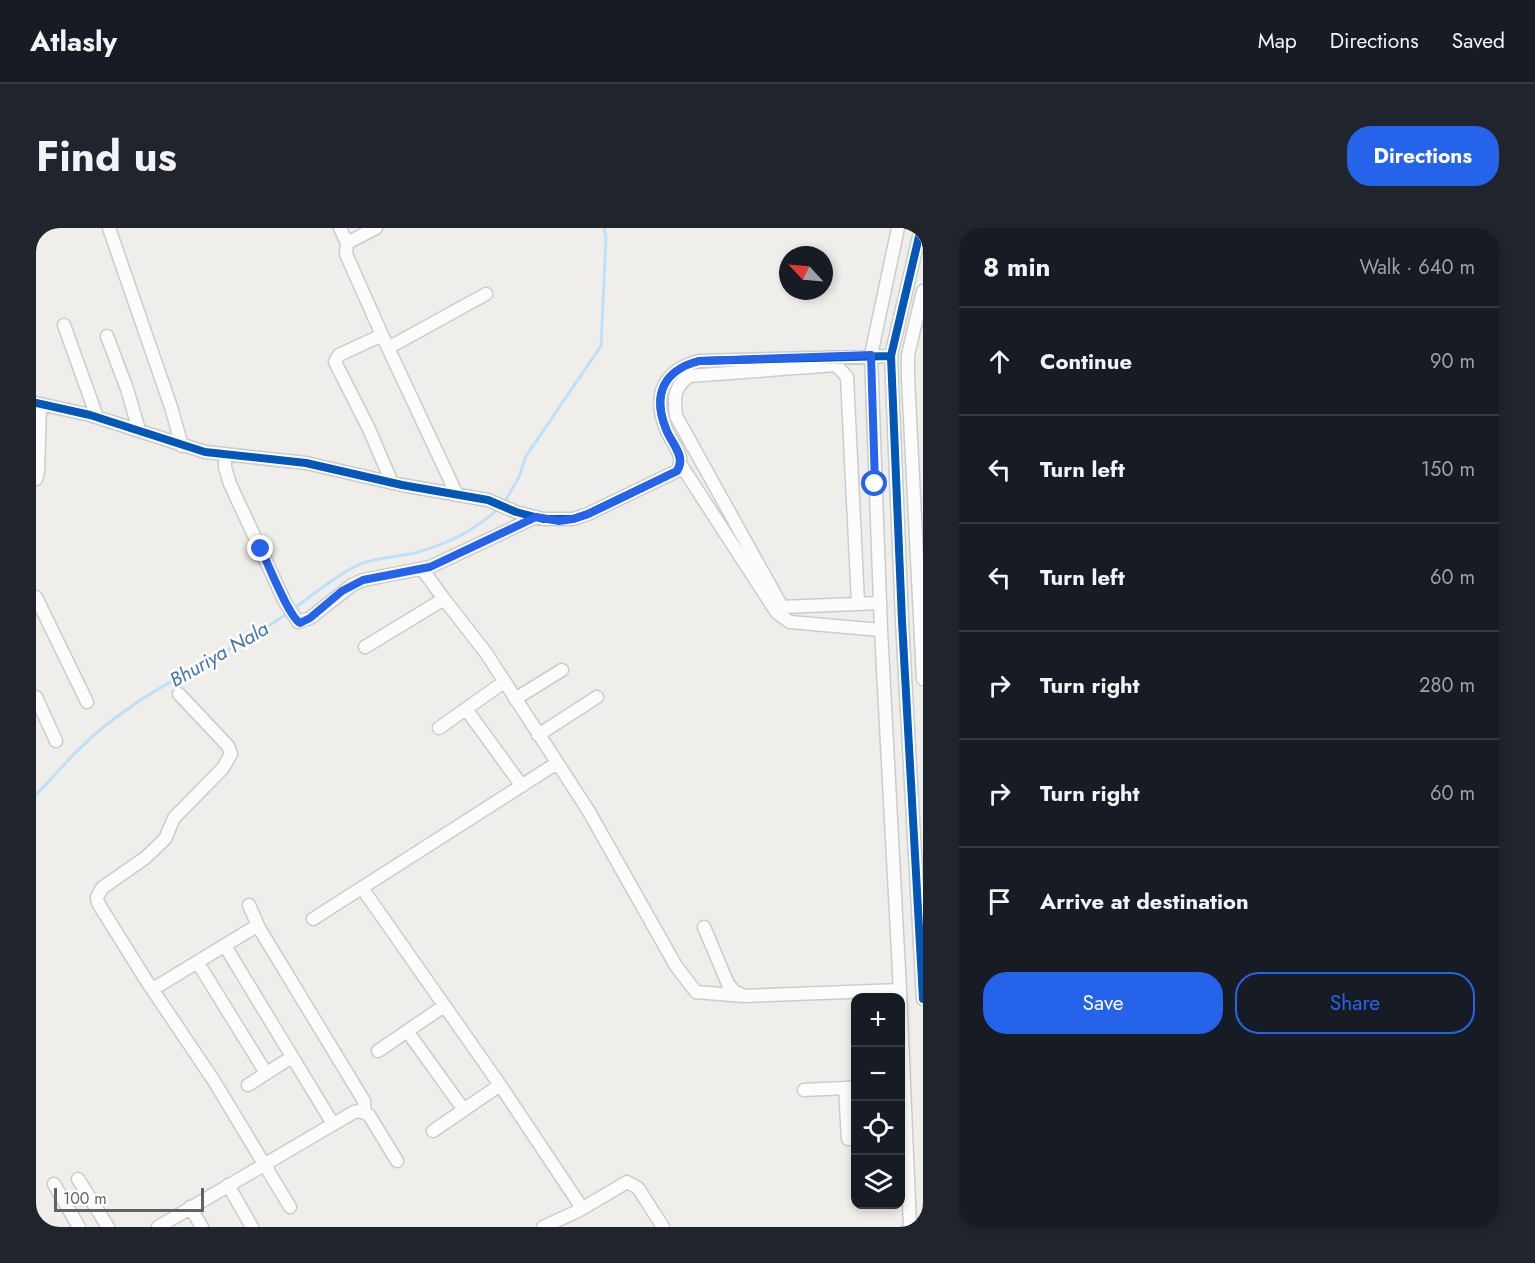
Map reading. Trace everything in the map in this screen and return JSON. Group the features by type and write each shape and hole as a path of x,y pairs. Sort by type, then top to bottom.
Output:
{"street":[{"path":"109,228 171,407 182,446"},
{"path":"340,228 347,243 346,254 457,495"},
{"path":"347,243 376,228"},
{"path":"897,228 871,355 903,1101"},
{"path":"921,231 891,356 902,621 923,999"},
{"path":"923,291 908,355 923,679"},
{"path":"388,348 486,294"},
{"path":"64,325 97,417"},
{"path":"382,335 339,355 335,362 369,429 392,483"},
{"path":"107,336 127,389 139,430"},
{"path":"881,630 800,624 783,619 777,613 681,465 681,457 665,428 660,409 660,394 672,373 684,365 699,361 891,356"},
{"path":"858,603 847,378 836,365 689,376 680,383 674,394 676,416 782,607 880,603"},
{"path":"36,479 38,472 38,404 97,417 205,452 306,464 457,495 496,504 516,512 559,521 588,514 677,471 681,465"},
{"path":"225,454 226,474 296,621 302,622 310,618 352,585 363,580 422,569 536,517"},
{"path":"852,485 875,484"},
{"path":"422,569 474,636 588,810 676,966 696,992 744,996 900,990"},
{"path":"36,597 87,702"},
{"path":"365,647 444,599"},
{"path":"515,699 562,670"},
{"path":"439,728 504,682"},
{"path":"179,694 228,746 231,754 223,768 174,818 165,839 145,858 102,888 97,897 101,910 214,1081 290,1207"},
{"path":"36,697 56,741"},
{"path":"538,735 597,697"},
{"path":"466,709 522,786"},
{"path":"313,919 557,763"},
{"path":"362,888 500,1085 582,1208"},
{"path":"249,905 259,928 364,1101 365,1112 397,1161"},
{"path":"153,989 255,927 259,928"},
{"path":"704,927 728,984 734,991 744,996"},
{"path":"225,946 333,1124"},
{"path":"198,963 266,1073"},
{"path":"378,1051 444,1006"},
{"path":"407,1031 464,1110"},
{"path":"248,1085 292,1057"},
{"path":"433,1131 500,1085"},
{"path":"804,1090 850,1087 848,1139 851,1139"},
{"path":"158,1227 354,1112 365,1112"},
{"path":"905,1154 910,1227"},
{"path":"78,1179 108,1227"},
{"path":"543,1227 627,1182 638,1188 663,1227"},
{"path":"54,1184 79,1227"},
{"path":"228,1185 252,1227"},
{"path":"190,1207 202,1227"}],"waterway":[{"name":"Bhuriya Nala","path":"504,503 519,477 526,456 601,346 606,237 604,228"},
{"name":"Bhuriya Nala","path":"293,609 354,567 370,561 411,554 440,545 471,529 499,508"},
{"name":"Bhuriya Nala","path":"36,795 83,745 115,718 157,690 288,613"}],"cycle path":[{"path":"921,228 891,356 902,621 923,999"},
{"path":"36,403 90,415 205,452 306,463 402,485 488,500 516,512 543,519 573,519 677,471 680,465 679,455 668,434 660,405 664,385 677,370 699,361 891,356"}],"route":[{"path":"261,549 285,602 296,621 300,623 310,618 342,591 363,580 430,567 536,517 559,521 588,514 677,471 681,465 681,457 665,428 660,409 660,394 672,373 684,365 699,361 871,355 875,484"}]}
